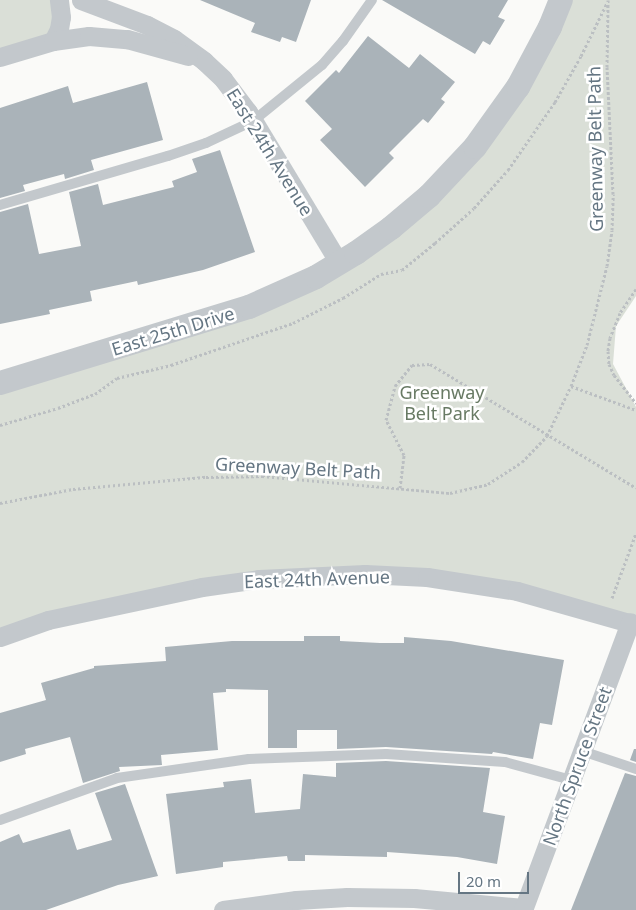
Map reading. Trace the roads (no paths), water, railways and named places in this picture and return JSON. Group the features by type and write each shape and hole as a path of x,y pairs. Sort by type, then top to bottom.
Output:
{"street":[{"path":"53,41 59,28 61,17 59,0"},
{"name":"East 24th Avenue","path":"81,0 154,28 174,39 204,61 232,90 253,120 339,263"},
{"name":"East 25th Drive","path":"0,383 249,307 292,289 339,263 375,239 412,211 467,156 494,122 518,87 550,26 561,0"},
{"path":"0,57 53,41 89,36 127,39 204,61"},
{"name":"East 24th Avenue","path":"0,637 48,620 202,587 259,579 365,574 427,577 522,592 633,624"},
{"name":"North Spruce Street","path":"524,909 582,751 633,624"},
{"path":"223,910 296,900 347,897 414,898 524,909"}],"lane":[{"path":"0,205 168,156 206,143 253,120 322,65 343,41 372,0"},
{"path":"582,751 636,769"},
{"path":"0,820 117,778 249,759 386,754 505,762 571,780"}],"park label":[{"name":"Greenway Belt Park","path":"442,403"}]}
